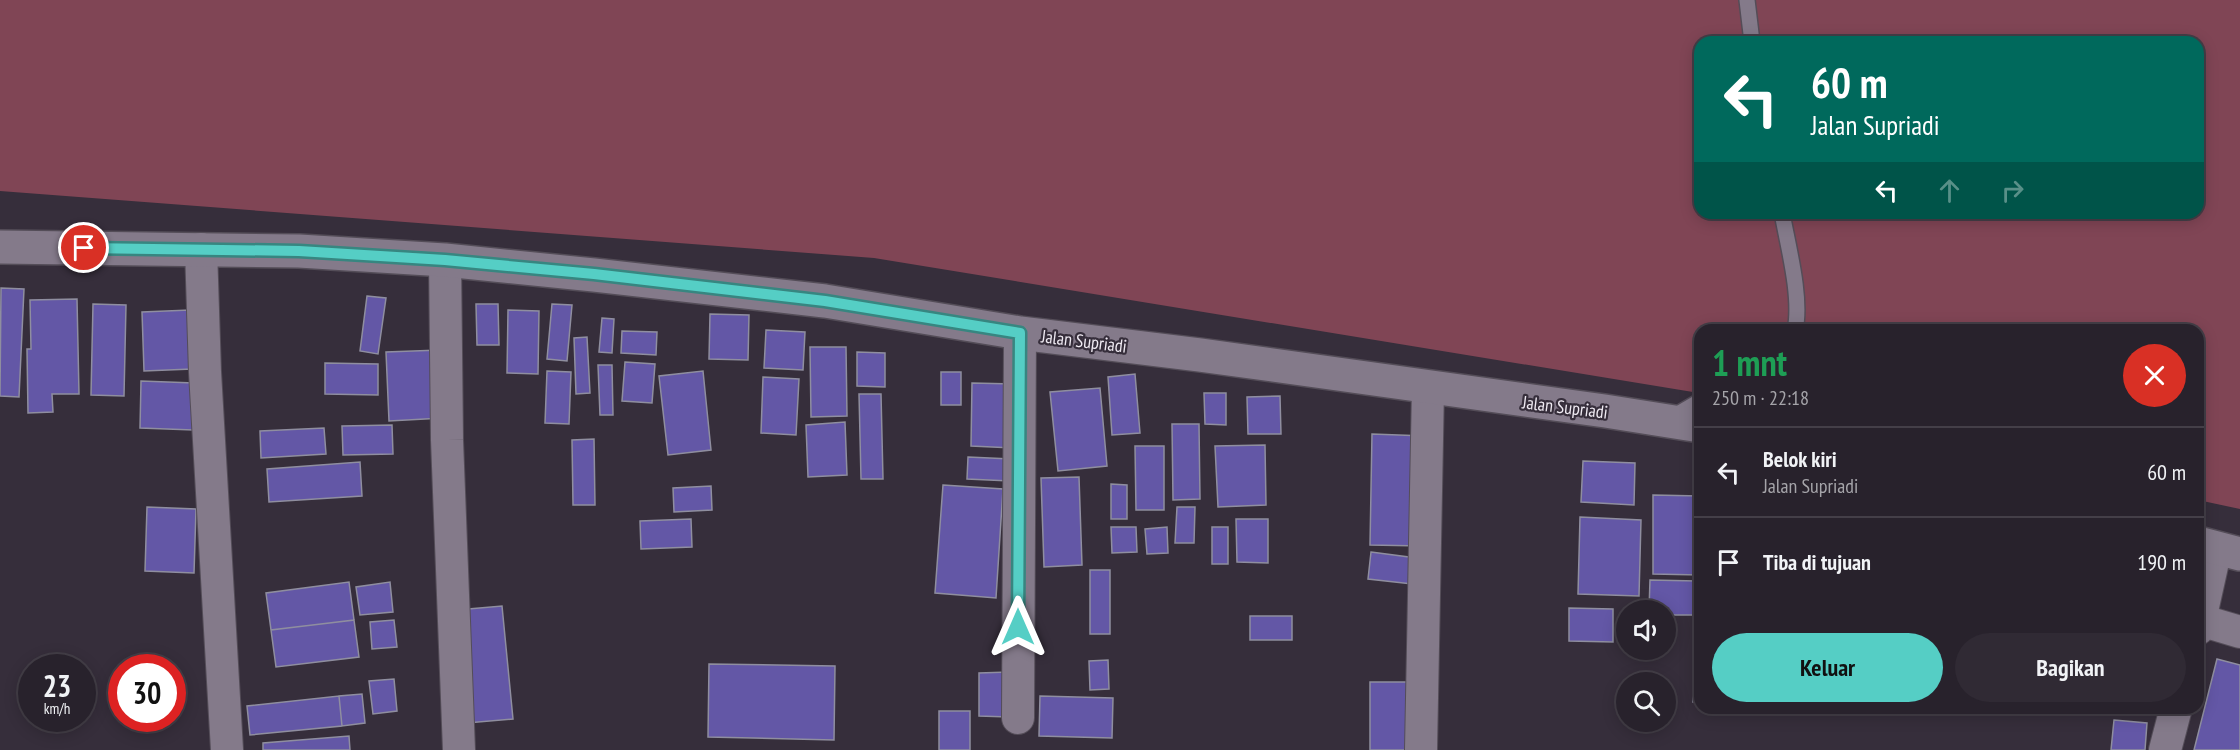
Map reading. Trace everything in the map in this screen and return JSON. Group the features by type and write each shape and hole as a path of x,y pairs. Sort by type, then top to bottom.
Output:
{"main road":[{"name":"Jalan Supriadi","path":"0,247 299,251 445,260 594,274 825,301 1020,333 1200,355 1694,425"}],"street":[{"path":"201,249 208,419 227,750"},
{"path":"445,260 447,440 459,750"},
{"path":"1018,718 1020,333"},
{"path":"1421,750 1428,388"},
{"path":"2204,605 2218,548"},
{"path":"2204,626 2240,632"},
{"path":"2165,750 2174,714"}],"lane":[{"path":"1747,0 1751,36"},
{"path":"1783,219 1791,259 1798,316 1796,324"},
{"path":"1665,421 1694,404"}],"shaded area":[{"path":"0,0 2240,0 2240,509 2204,501 2204,324 1694,324 1694,392 874,258 0,191"}],"building":[{"path":"1,288 24,289 19,397 0,396"},
{"path":"367,296 386,298 378,354 360,351"},
{"path":"77,299 79,394 52,394 53,412 28,413 27,349 31,349 30,300"},
{"path":"93,304 126,305 124,396 91,395"},
{"path":"476,304 498,304 499,345 477,345"},
{"path":"552,304 572,305 567,361 547,359"},
{"path":"190,310 192,369 144,371 142,312"},
{"path":"508,310 539,311 538,374 507,373"},
{"path":"710,314 749,315 748,360 709,359"},
{"path":"602,318 614,319 612,353 599,352"},
{"path":"766,330 805,332 803,370 764,368"},
{"path":"622,331 657,332 656,355 621,353"},
{"path":"587,337 590,393 576,394 574,338"},
{"path":"810,347 846,347 847,416 811,417"},
{"path":"440,350 443,418 389,421 386,352"},
{"path":"857,352 885,353 885,387 857,386"},
{"path":"625,362 655,364 652,403 622,401"},
{"path":"325,363 378,364 378,395 325,394"},
{"path":"598,365 612,365 613,415 600,415"},
{"path":"547,371 571,372 569,424 545,423"},
{"path":"703,371 711,450 668,455 659,376"},
{"path":"941,372 961,372 961,405 941,405"},
{"path":"1135,374 1140,433 1112,435 1108,377"},
{"path":"763,377 799,379 796,435 761,433"},
{"path":"141,381 194,383 193,430 140,428"},
{"path":"972,383 1014,384 1013,448 971,446"},
{"path":"1100,388 1107,466 1058,471 1050,392"},
{"path":"1204,393 1226,393 1226,425 1205,424"},
{"path":"859,394 881,394 883,479 861,479"},
{"path":"1280,396 1281,434 1248,434 1247,397"},
{"path":"845,422 847,475 808,477 806,425"},
{"path":"1172,424 1199,424 1200,499 1173,500"},
{"path":"392,425 393,454 343,455 342,426"},
{"path":"324,428 326,454 261,458 260,431"},
{"path":"1372,434 1425,436 1422,546 1370,545"},
{"path":"594,439 595,505 573,505 572,440"},
{"path":"1265,445 1266,505 1218,507 1215,446"},
{"path":"1135,446 1164,446 1164,510 1136,510"},
{"path":"968,457 1011,459 1010,481 967,479"},
{"path":"1583,461 1635,463 1634,505 1581,502"},
{"path":"360,462 362,496 269,502 267,469"},
{"path":"1079,477 1082,565 1044,567 1041,478"},
{"path":"1111,484 1127,485 1127,519 1111,519"},
{"path":"943,485 1003,489 996,598 935,593"},
{"path":"711,486 712,510 674,512 673,488"},
{"path":"1653,495 1694,496 1694,575 1653,574"},
{"path":"147,507 196,509 194,573 145,571"},
{"path":"1177,507 1195,507 1194,543 1175,543"},
{"path":"1580,517 1641,520 1639,596 1578,594"},
{"path":"691,519 692,547 641,549 640,521"},
{"path":"1236,519 1268,519 1268,563 1237,562"},
{"path":"1111,527 1136,527 1137,552 1112,553"},
{"path":"1167,527 1168,553 1147,554 1145,529"},
{"path":"1212,527 1228,527 1228,564 1212,564"},
{"path":"1371,552 1424,559 1421,585 1368,579"},
{"path":"1090,570 1110,570 1110,634 1090,634"},
{"path":"1650,580 1694,581 1694,615 1676,615 1676,600 1649,600"},
{"path":"349,582 354,620 271,630 266,593"},
{"path":"390,582 393,612 360,615 356,587"},
{"path":"502,606 513,719 467,723 457,610"},
{"path":"1569,608 1613,609 1613,642 1569,641"},
{"path":"1250,616 1292,616 1292,640 1250,640"},
{"path":"354,620 359,657 276,667 271,630"},
{"path":"394,620 397,647 372,649 370,622"},
{"path":"1694,632 1694,702 1693,702"},
{"path":"2217,659 2240,665 2240,750 2194,750"},
{"path":"1108,660 1109,689 1090,690 1089,661"},
{"path":"709,664 835,666 834,740 708,737"},
{"path":"1009,672 1009,717 979,716 979,673"},
{"path":"394,679 397,711 373,714 369,681"},
{"path":"1370,682 1410,682 1410,750 1370,750"},
{"path":"362,694 365,723 342,726 339,696"},
{"path":"339,696 342,726 250,735 247,706"},
{"path":"1040,696 1113,698 1112,738 1039,736"},
{"path":"939,711 970,711 970,750 939,750"},
{"path":"2114,720 2147,723 2145,750 2111,750"},
{"path":"349,736 350,750 263,750 263,743"}],"route":[{"path":"84,248 299,251 445,260 594,274 825,301 1020,333 1018,627"}]}
